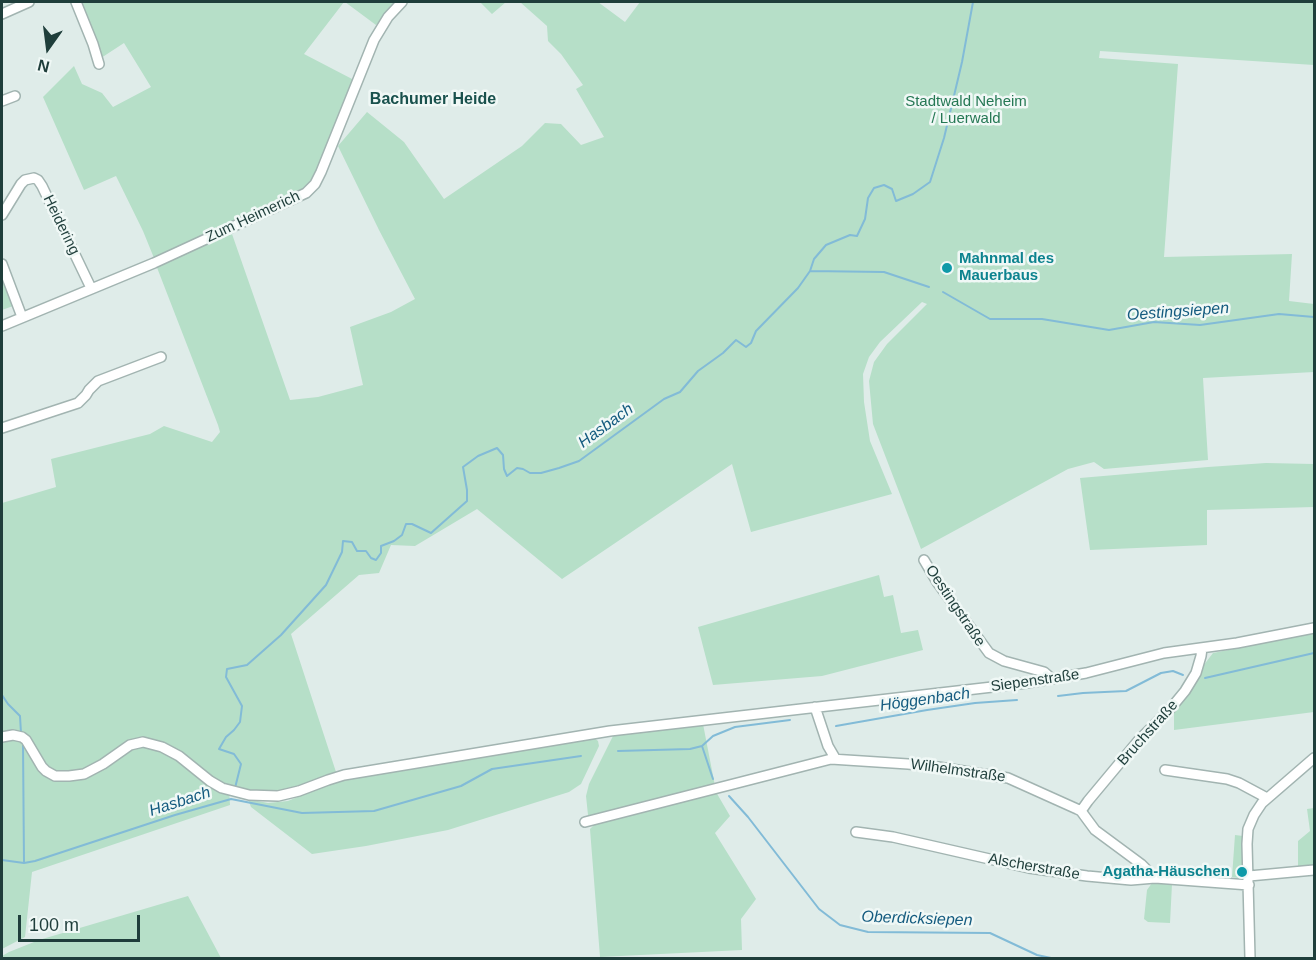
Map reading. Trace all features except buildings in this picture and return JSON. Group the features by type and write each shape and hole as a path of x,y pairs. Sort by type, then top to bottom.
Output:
{"street":[{"path":"2,14 29,2"},
{"path":"76,2 99,64"},
{"name":"Zum Heimerich","path":"2,326 154,262 306,194 315,184 321,172 374,40 388,17 402,2"},
{"path":"2,102 15,96"},
{"name":"Heidering","path":"2,215 25,180 34,178 38,180 91,288"},
{"path":"2,264 22,317"},
{"path":"2,428 78,403 98,381 161,357"},
{"name":"Oestingstraße","path":"924,560 937,582 989,653 1004,661 1044,672 1052,679"},
{"name":"Siepenstraße","path":"2,737 8,735 22,737 46,771 55,776 77,776 91,771 134,743 148,743 168,750 210,781 228,790 267,796 307,789 344,775 610,731 1052,679 1086,673 1164,653 1314,628"},
{"name":"Bruchstraße","path":"1081,811 1138,741 1185,691 1196,673 1202,648"},
{"path":"815,707 828,746 835,758"},
{"name":"Wilhelmstraße","path":"585,822 835,758 938,767 1011,779 1081,811 1095,830 1141,864 1155,878"},
{"path":"1250,958 1248,829 1257,809 1267,798 1314,758"},
{"path":"1165,770 1227,779 1267,798"},
{"name":"Alscherstraße","path":"856,832 893,837 1047,871 1131,880 1155,878 1249,880 1314,870"}],"green space":[{"path":"79,2 344,2 304,54 354,80 311,184 293,197 154,258 116,176 84,190 43,97 74,66 82,84 102,93 113,107 151,87 124,43 101,58"},
{"path":"345,2 397,2 376,25"},
{"path":"480,2 506,2 492,14"},
{"name":"Stadtwald Neheim / Luerwald","path":"520,2 598,2 625,22 640,2 1314,2 1314,65 1100,51 1099,58 1178,64 1164,257 1292,254 1289,301 1314,304 1314,372 1203,378 1208,460 1104,469 1094,462 1068,469 921,549 873,424 869,381 874,362 887,344 927,304 922,302 880,342 869,357 863,374 864,402 870,441 892,494 751,532 732,464 562,579 477,509 415,546 391,545 379,573 359,575 291,634 336,772 286,792 267,793 229,788 230,805 32,872 25,937 2,949 2,503 56,487 51,459 150,434 164,426 212,442 220,432 218,425 156,265 232,234 290,400 318,397 363,385 350,327 391,312 415,299 338,146 367,112 404,142 444,199 522,146 545,123 561,124 581,145 604,137 576,89 583,85 561,54 548,41 547,26"},
{"path":"2,277 13,306 2,310"},
{"path":"1266,463 1314,464 1314,507 1207,510 1207,545 1090,550 1080,478"},
{"path":"879,575 884,597 893,595 901,633 918,630 923,650 822,676 713,685 698,627"},
{"path":"1314,633 1314,712 1174,730 1174,712 1213,653"},
{"path":"703,724 715,786 595,817 588,815 586,796 589,784 613,736"},
{"path":"593,737 598,741 599,746 581,784 569,792 448,830 366,846 312,854 251,807 248,799 268,803 288,801 338,780"},
{"path":"716,792 730,816 715,833 756,899 741,919 742,950 600,957 590,829 594,825"},
{"path":"1314,808 1314,866 1298,867 1298,841 1310,831 1307,809"},
{"path":"1235,835 1243,836 1243,867 1239,871 1238,878 1232,877"},
{"path":"1152,883 1172,884 1170,923 1148,922 1144,919 1147,890"},
{"path":"188,896 221,958 2,958 9,952 39,940"}],"waterway":[{"name":"Hasbach","path":"235,788 241,764 234,754 219,749 226,737 240,722 242,706 226,677 227,669 247,665 281,635 326,585 342,552 343,541 352,542 357,551 366,551 371,558 376,560 381,553 381,546 402,535 406,524 412,524 431,533 467,501 463,467 478,456 497,448 503,455 507,476 517,468 530,473 541,473 579,461 664,399 680,392 698,371 723,353 736,340 746,347 751,343 756,331 798,288 810,271 814,259 826,245 850,235 857,236 865,219 868,198 874,188 884,185 892,189 896,201 913,194 930,182 944,138 973,2"},
{"path":"810,271 884,272 929,287"},
{"name":"Oestingsiepen","path":"943,292 990,319 1042,319 1109,330 1154,322 1200,325 1279,314 1314,317"},
{"name":"Höggenbach","path":"1205,678 1314,653"},
{"path":"1058,696 1126,691 1161,673 1173,671 1183,675"},
{"path":"2,695 20,716 21,733"},
{"name":"Höggenbach","path":"836,726 975,703 1017,700"},
{"name":"Höggenbach","path":"618,751 690,749 702,746 713,736 735,727 790,720"},
{"path":"23,744 24,863"},
{"name":"Oberdicksiepen","path":"702,746 713,779"},
{"path":"2,860 24,863 35,861 231,799 302,813 374,811 461,786 492,769 581,756"},
{"name":"Oberdicksiepen","path":"729,796 819,909 840,925 868,932 990,933 1037,955 1051,958"}],"place":[{"name":"Mahnmal des Mauerbaus","path":"947,268"},
{"name":"Agatha-Häuschen","path":"1242,872"}],"district":[{"name":"Bachumer Heide","path":"433,100"}]}
